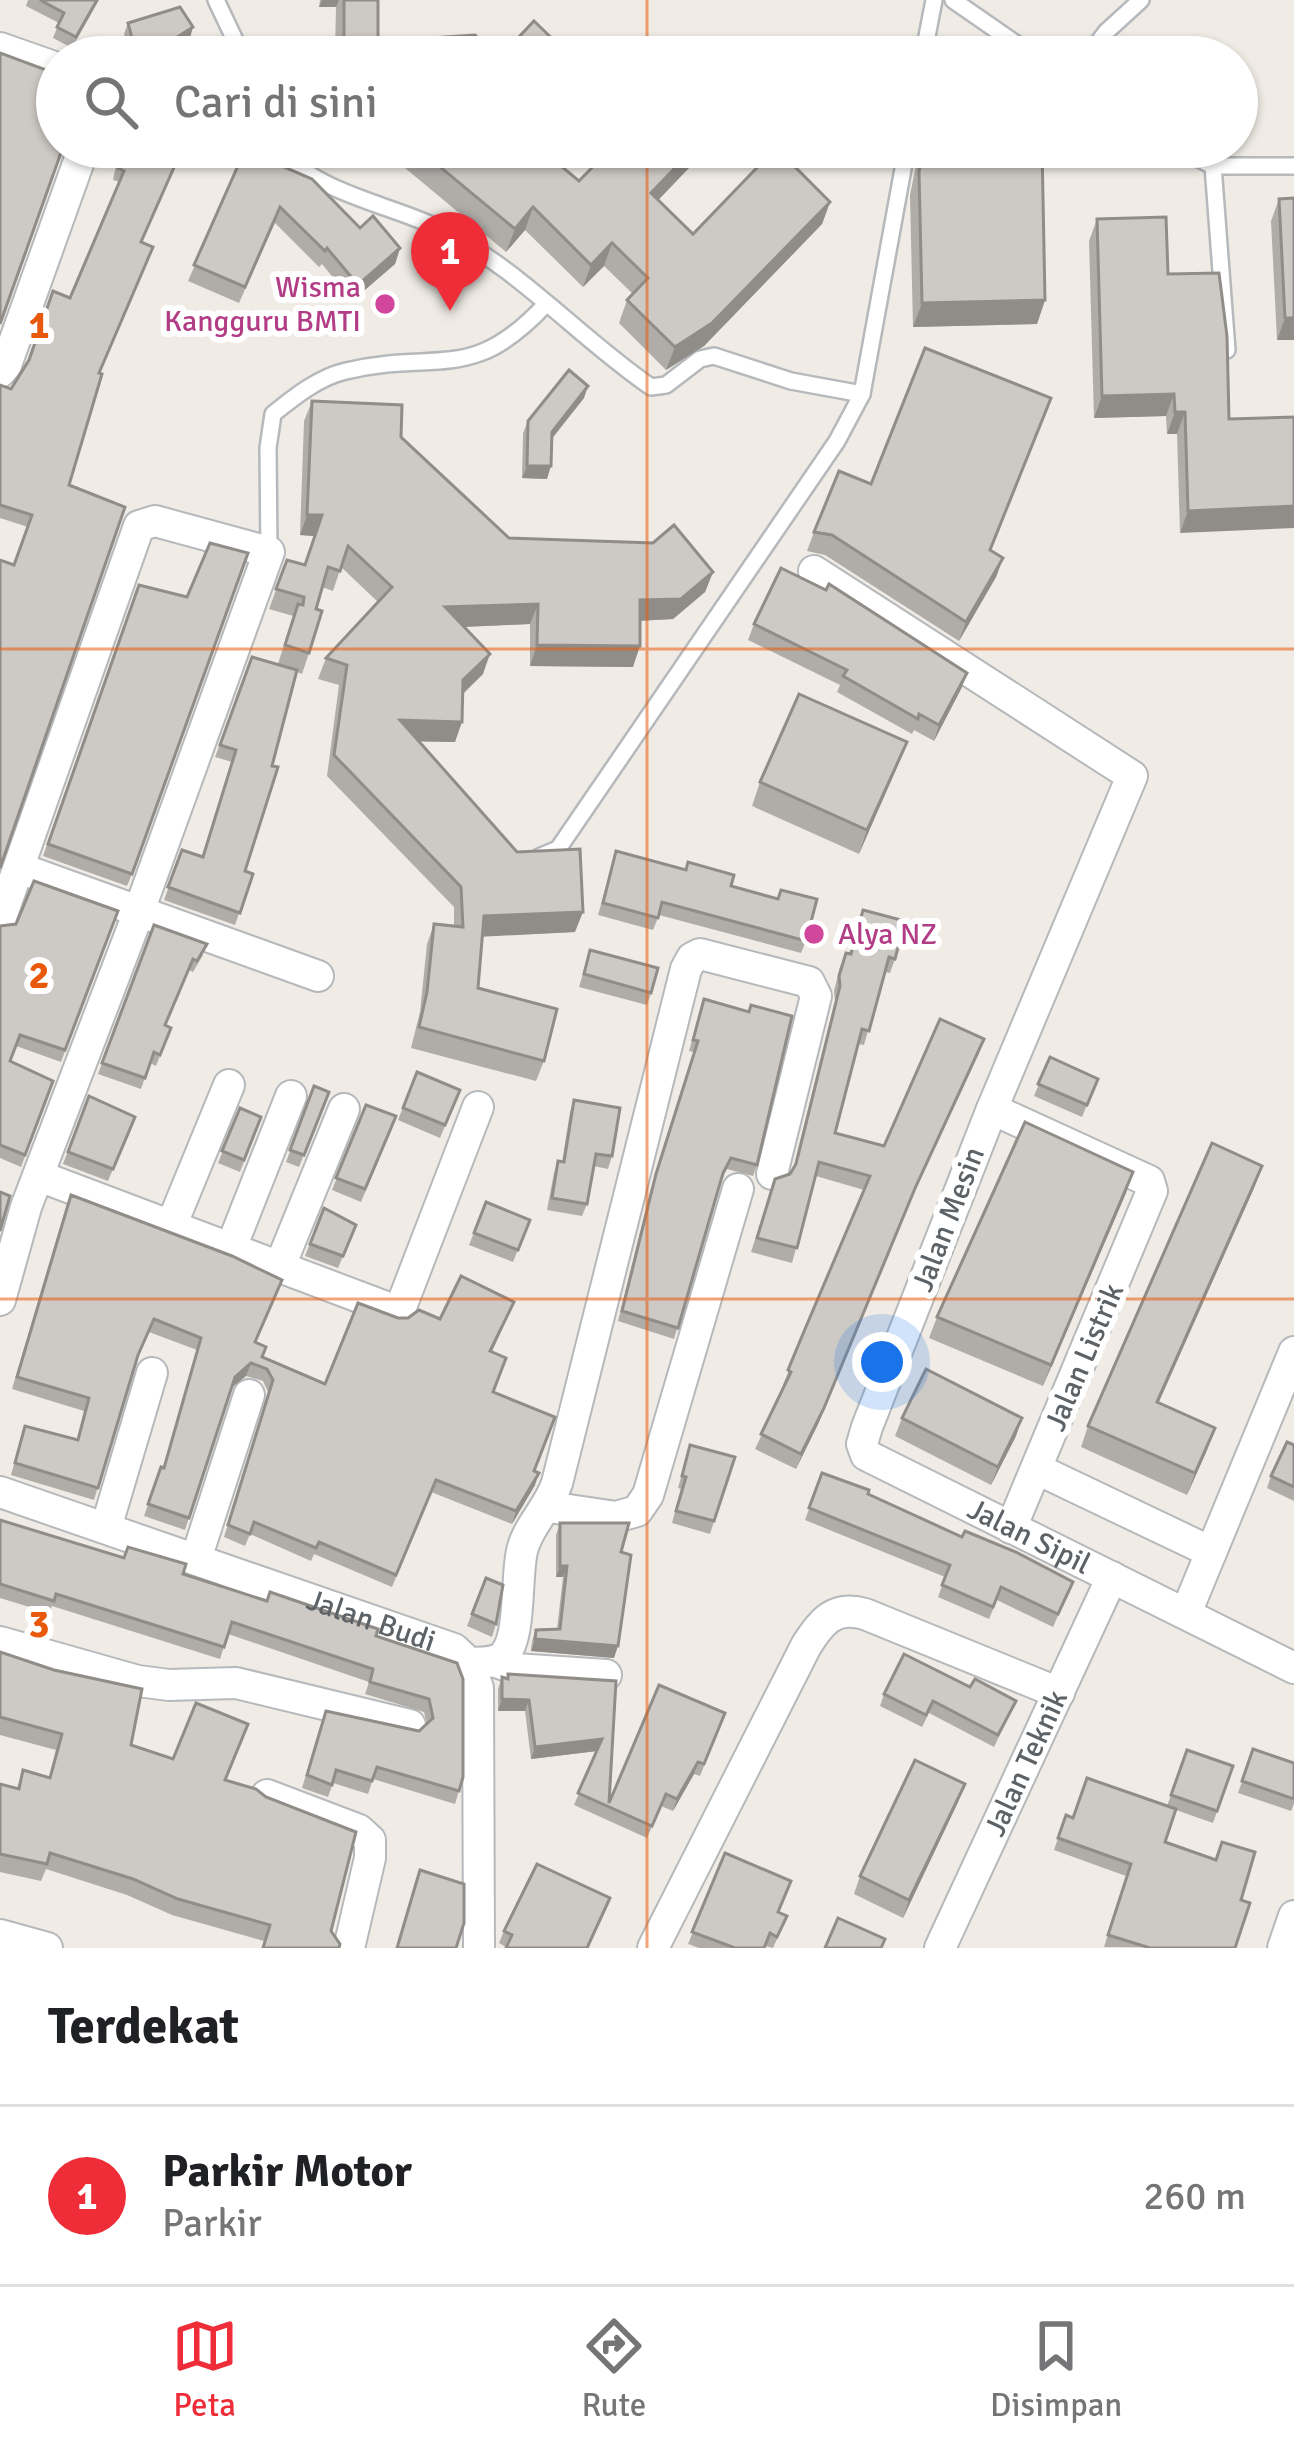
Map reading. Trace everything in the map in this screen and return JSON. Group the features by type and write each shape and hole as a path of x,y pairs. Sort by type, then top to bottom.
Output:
{"street":[{"path":"0,49 36,61"},
{"path":"0,372 76,168"},
{"path":"0,920 139,526 155,521 269,552 39,1177 13,1202 0,1300"},
{"path":"814,571 1132,776 992,1109"},
{"path":"19,868 318,976"},
{"path":"482,1662 505,1655 512,1636 522,1547 549,1507 686,969 700,955 809,982 816,996 772,1174"},
{"path":"171,1226 229,1085"},
{"path":"231,1248 291,1096"},
{"path":"39,1177 399,1312 478,1107"},
{"path":"280,1266 344,1109"},
{"name":"Jalan Listrik","path":"992,1109 1151,1185 1151,1198 1011,1528"},
{"name":"Jalan Mesin","path":"874,1461 862,1444 992,1109"},
{"path":"549,1507 616,1517 637,1511 648,1495 738,1189"},
{"path":"1186,1613 1294,1352"},
{"path":"106,1528 152,1373"},
{"path":"196,1559 249,1395"},
{"name":"Jalan Sipil","path":"874,1461 1294,1668"},
{"path":"1037,1468 1211,1552"},
{"name":"Jalan Budi","path":"0,1492 432,1638 482,1662 478,1688 479,1948"},
{"name":"Jalan Teknik","path":"940,1948 1112,1577"},
{"path":"653,1948 806,1646 819,1624 832,1614 852,1610 865,1614 1059,1693"},
{"path":"0,1642 138,1681 169,1685 236,1682 410,1725"},
{"path":"482,1662 515,1670 606,1675"},
{"path":"267,1796 359,1830 370,1840 349,1948"},
{"path":"1283,1948 1294,1916"},
{"path":"0,1935 46,1948"}],"lane":[{"path":"216,0 233,36"},
{"path":"927,36 934,0"},
{"path":"953,0 1005,36"},
{"path":"1103,36 1141,0"},
{"path":"1258,166 1294,166"},
{"path":"304,168 316,178 438,228 490,261 651,387 666,385 700,358 714,356 791,381 862,394"},
{"path":"513,858 530,859 559,849 837,441 862,394 903,168"},
{"path":"1213,168 1227,350"},
{"path":"269,552 268,448 273,414 321,381 345,371 466,360 493,350 522,330 546,304"}],"building":[{"path":"40,0 97,0 77,36 57,27 64,13"},
{"path":"344,0 378,0 378,36 344,36"},
{"path":"180,7 193,27 179,36 131,36 128,23"},
{"path":"534,21 549,36 520,36"},
{"path":"0,53 36,66 36,168 56,168 0,324"},
{"path":"118,168 174,168 141,242 153,247 99,373 69,485 125,507 0,868 0,560 14,565 32,515 0,505 0,385 11,389 29,360 53,291 70,298 124,171"},
{"path":"237,168 287,168 312,179 360,228 373,216 400,248 358,285 327,248 325,251 280,207 245,287 194,265"},
{"path":"441,168 563,168 579,181 592,168 675,168 651,193 693,234 757,168 796,168 830,202 712,323 675,347 627,300 648,278 612,243 591,265 533,207 515,229"},
{"path":"920,168 1042,168 1045,300 922,303"},
{"path":"1294,198 1294,318 1285,318 1279,199"},
{"path":"1166,217 1168,274 1219,273 1227,336 1229,419 1294,417 1294,506 1188,511 1185,412 1175,412 1174,394 1102,396 1097,219"},
{"path":"925,348 1051,398 990,550 1003,558 966,622 832,535 814,532 839,471 871,484"},
{"path":"569,370 588,386 552,432 551,466 527,466 528,421"},
{"path":"312,401 402,405 401,437 509,538 653,543 674,525 713,572 681,599 640,600 640,646 537,645 538,604 445,607 490,654 463,680 462,722 400,720 517,852 580,849 583,912 484,916 478,988 557,1009 544,1061 419,1027 434,924 463,927 461,887 334,755 347,665 326,658 392,587 348,546 340,571 328,567 316,609 322,611 309,653 285,645 304,597 276,589 287,560 305,565 322,515 307,515"},
{"path":"210,543 248,553 132,874 48,844 139,585 187,597"},
{"path":"781,568 826,590 829,584 967,673 939,725 919,714 918,719 843,676 847,670 754,624"},
{"path":"252,657 297,670 272,766 278,767 245,871 253,874 240,913 168,887 182,850 203,857 236,750 220,745"},
{"path":"799,694 907,742 867,830 760,782"},
{"path":"616,851 686,870 688,862 734,875 731,886 778,899 781,890 817,899 806,941 662,902 658,918 603,903"},
{"path":"34,881 118,911 65,1050 20,1035 10,1061 53,1081 25,1155 0,1145 0,926 16,924"},
{"path":"863,910 905,921 895,959 889,957 869,1031 862,1029 835,1133 884,1146 940,1019 984,1039 801,1454 761,1434 870,1176 819,1162 797,1248 757,1238 775,1179 790,1174 796,1164 839,976 846,953 851,954"},
{"path":"154,925 207,944 197,961 193,959 165,1025 171,1028 160,1055 154,1052 145,1078 102,1063"},
{"path":"590,950 658,968 651,993 584,974"},
{"path":"704,999 749,1012 751,1005 792,1016 757,1165 731,1158 723,1173 678,1328 622,1311 656,1174 698,1041 693,1040"},
{"path":"1050,1057 1098,1079 1087,1105 1038,1084"},
{"path":"417,1072 460,1090 445,1125 403,1108"},
{"path":"314,1086 329,1092 304,1155 290,1150"},
{"path":"89,1096 135,1117 113,1169 68,1152"},
{"path":"574,1100 620,1108 612,1156 596,1154 587,1204 552,1198 558,1161 564,1162"},
{"path":"366,1105 396,1116 365,1189 336,1178"},
{"path":"240,1108 261,1117 244,1160 222,1151"},
{"path":"1025,1122 1133,1172 1051,1365 937,1317"},
{"path":"1212,1143 1262,1166 1157,1402 1215,1428 1195,1473 1088,1426"},
{"path":"0,1192 10,1196 0,1231"},
{"path":"71,1195 282,1280 255,1342 266,1347 262,1357 325,1384 358,1303 398,1318 419,1310 440,1319 461,1276 514,1302 490,1351 506,1358 493,1392 555,1417 534,1471 539,1473 516,1511 436,1480 396,1575 319,1542 316,1548 254,1522 250,1534 228,1525 273,1380 267,1369 251,1363 235,1377 189,1518 148,1504 164,1468 201,1338 154,1319 138,1355 98,1488 15,1463 25,1426 78,1440 89,1398 17,1377"},
{"path":"486,1202 530,1220 518,1250 474,1233"},
{"path":"324,1208 356,1225 343,1256 310,1244"},
{"path":"926,1369 1022,1418 998,1467 902,1418"},
{"path":"1287,1442 1294,1445 1294,1487 1271,1476"},
{"path":"690,1445 735,1457 714,1521 676,1511"},
{"path":"822,1473 869,1490 868,1494 962,1537 965,1531 1016,1552 1073,1582 1058,1614 1001,1587 993,1607 942,1585 950,1565 809,1508"},
{"path":"0,1520 124,1558 128,1547 186,1564 183,1574 267,1601 270,1592 378,1629 376,1636 457,1663 463,1679 459,1791 377,1767 372,1781 336,1770 332,1785 307,1775 326,1711 419,1731 433,1718 429,1699 370,1682 373,1669 232,1622 224,1647 56,1594 54,1601 0,1584"},
{"path":"560,1523 629,1523 621,1552 631,1555 618,1646 535,1639 536,1630 560,1629 567,1566 560,1566"},
{"path":"486,1578 503,1585 496,1624 472,1614"},
{"path":"0,1652 54,1670 142,1689 131,1745 173,1759 196,1703 248,1724 225,1780 356,1832 331,1931 339,1948 263,1948 270,1925 178,1899 133,1879 50,1853 47,1864 0,1854 0,1784 19,1789 23,1770 50,1778 62,1734 0,1717"},
{"path":"904,1654 970,1687 975,1679 1016,1701 998,1735 933,1701 926,1715 884,1694"},
{"path":"508,1674 616,1681 609,1803 659,1685 725,1713 704,1764 698,1762 677,1799 666,1794 652,1826 578,1793 602,1739 535,1747 529,1700 502,1699 502,1677 508,1679"},
{"path":"1253,1749 1294,1763 1294,1799 1242,1781"},
{"path":"1187,1750 1233,1766 1217,1811 1171,1795"},
{"path":"915,1760 965,1784 909,1900 860,1876"},
{"path":"1087,1778 1176,1809 1165,1842 1216,1860 1222,1842 1255,1852 1241,1900 1250,1903 1235,1948 1150,1948 1108,1935 1131,1864 1058,1838 1066,1815 1073,1818"},
{"path":"725,1853 791,1881 778,1912 787,1916 777,1937 770,1933 764,1948 735,1948 692,1932"},
{"path":"537,1864 610,1898 587,1948 506,1948 512,1935 504,1931"},
{"path":"420,1870 464,1884 464,1923 456,1948 397,1948"},
{"path":"838,1918 885,1939 881,1948 825,1948"}],"place":[{"name":"Wisma Kangguru BMTI","path":"385,304"},
{"name":"Parkir Motor","path":"450,311"},
{"name":"Alya NZ","path":"814,934"}]}
